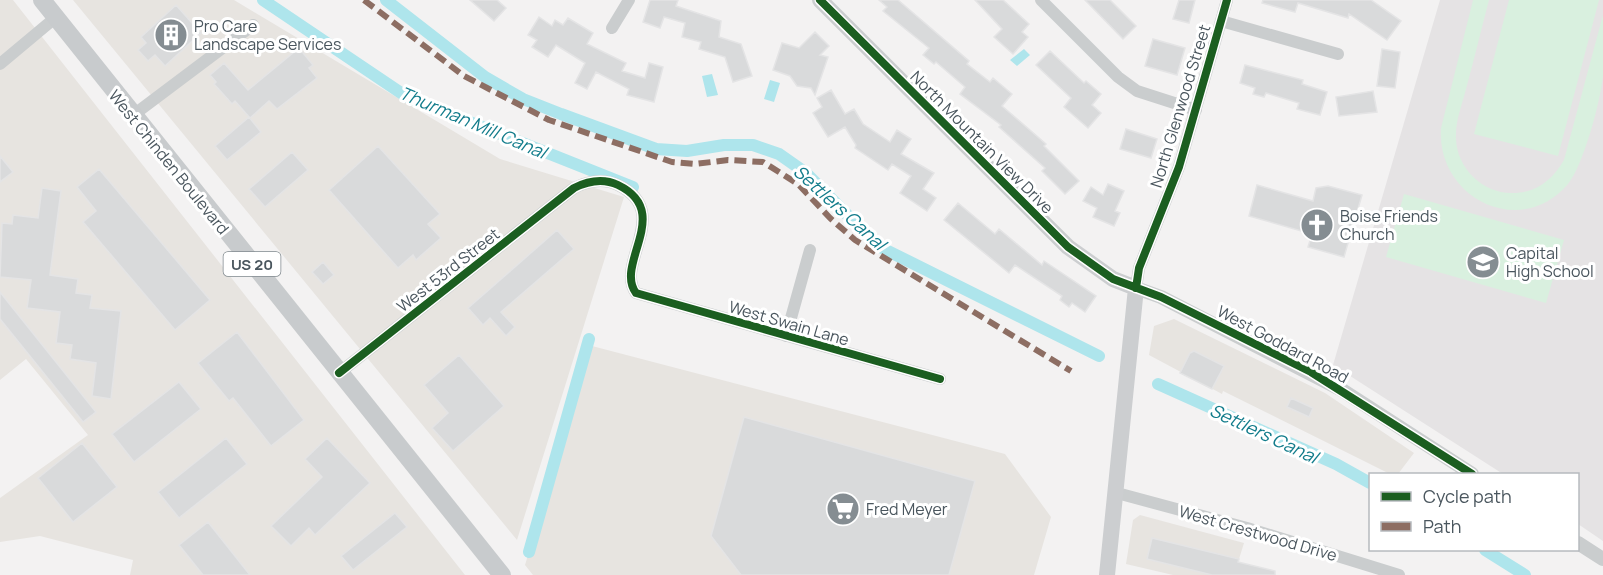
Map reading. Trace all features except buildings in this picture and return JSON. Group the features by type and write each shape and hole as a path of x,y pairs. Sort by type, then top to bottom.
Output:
{"main road":[{"name":"West Chinden Boulevard","path":"42,0 132,117 502,575"},
{"name":"North Mountain View Drive","path":"820,0 1068,247 1113,279 1136,288"},
{"name":"North Glenwood Street","path":"1107,575 1136,288"}],"street":[{"path":"612,28 629,0"},
{"path":"1041,0 1118,77 1137,91 1196,110"},
{"name":"North Glenwood Street","path":"1136,288 1138,268 1179,167 1227,0"},
{"path":"0,64 55,18"},
{"path":"1221,21 1338,54"},
{"path":"132,117 253,25"},
{"name":"West 53rd Street","path":"339,373 574,188 593,181 606,181 626,189 639,206 643,226 631,276 632,288"},
{"path":"786,336 810,250"},
{"name":"West Swain Lane","path":"632,288 643,296 940,379"},
{"name":"West Goddard Road","path":"1136,288 1161,297 1311,372 1470,473"},
{"name":"West Crestwood Drive","path":"1117,493 1247,528 1399,575"},
{"path":"1579,544 1603,560"}],"shaded area":[{"path":"0,0 13,0 465,575 130,575 133,560 40,536 0,542 0,498 88,435 26,359 0,380"},
{"path":"73,0 234,0 500,159 624,197 517,540"},
{"name":"Capital High School","path":"1440,0 1603,0 1603,541 1579,525 1579,473 1501,473 1333,365"},
{"path":"1174,319 1325,393 1414,453 1399,473 1388,473 1223,391 1222,394 1149,355 1154,326"},
{"path":"592,346 1005,454 1051,517 1034,575 533,575 525,565"},
{"path":"1140,515 1244,543 1234,575 1173,575 1126,564 1133,520"}],"green space":[{"path":"1473,0 1489,0 1458,120 1456,139 1461,160 1467,170 1482,184 1502,192 1522,192 1537,188 1555,173 1564,160 1603,15 1602,86 1580,163 1568,184 1549,201 1528,209 1506,209 1485,203 1467,191 1452,174 1443,153 1441,128"},
{"path":"1509,0 1599,0 1558,156 1474,134"},
{"path":"1404,194 1564,240 1546,303 1386,257"}],"water":[{"path":"1024,49 1030,55 1017,66 1010,60"},
{"path":"712,74 718,95 707,97 702,76"},
{"path":"770,80 780,83 774,102 764,99"}],"waterway":[{"name":"Thurman Mill Canal","path":"263,0 407,97 633,187"},
{"name":"Settlers Canal","path":"386,0 485,77 523,99 561,114 656,149 687,151 724,145 753,145 779,154 806,173 878,246 1099,356"},
{"name":"Thurman Mill Canal","path":"529,552 589,339"},
{"name":"Settlers Canal","path":"1158,384 1336,464 1369,482"},
{"name":"Settlers Canal","path":"1487,551 1525,575"}],"marked path":[{"path":"364,0 464,76 549,120 672,162 695,164 728,160 763,162 798,184 830,218 855,240 1071,371"}],"cycle path":[{"path":"820,0 1068,247 1113,279 1161,297 1311,372 1470,473"},
{"path":"1136,288 1139,268 1179,167 1227,0"},
{"path":"339,373 574,188 601,181 618,185 634,196 641,209 643,223 631,281 636,293 940,379"}],"place":[{"name":"Pro Care Landscape Services","path":"171,35"},
{"name":"Boise Friends Church","path":"1317,225"},
{"name":"Capital High School","path":"1483,262"},
{"name":"Fred Meyer","path":"843,509"}]}
